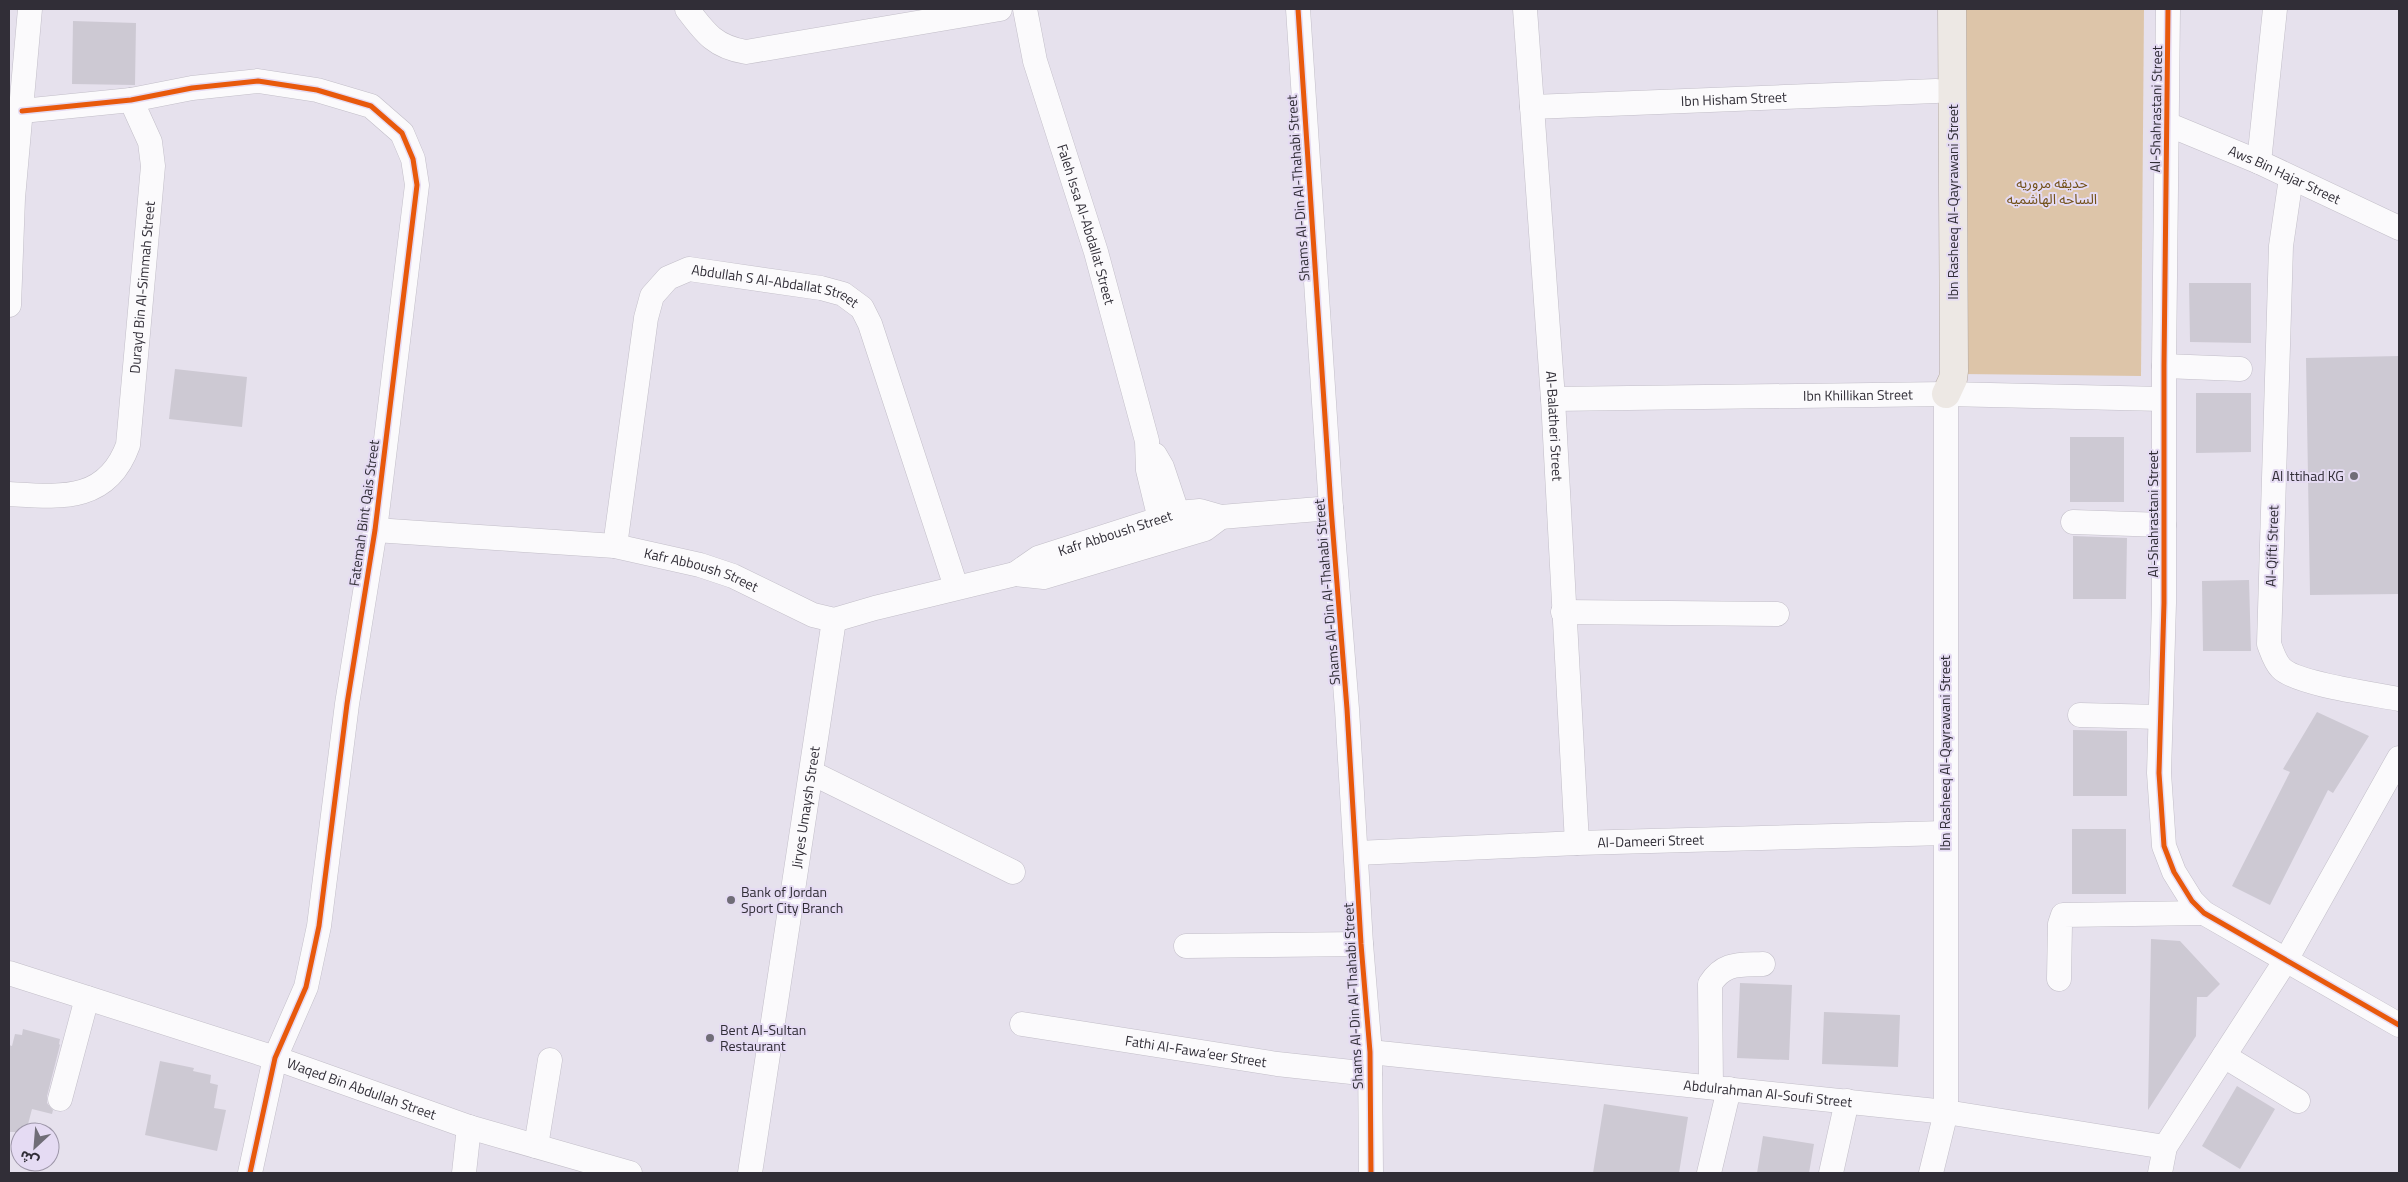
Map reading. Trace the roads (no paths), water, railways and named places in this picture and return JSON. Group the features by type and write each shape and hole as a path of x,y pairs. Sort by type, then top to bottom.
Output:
{"main road":[{"name":"Ibn Rasheeq Al-Qayrawani Street","path":"1935,9 1940,370 1946,394"},
{"name":"Ibn Rasheeq Al-Qayrawani Street","path":"1946,394 1954,371 1952,9"}],"street":[{"path":"9,304 11,198 22,111 16,72 30,9"},
{"path":"686,9 708,36 720,45 746,52 934,14 1000,9"},
{"name":"Faleh Issa Al-Abdallat Street","path":"1025,9 1035,61 1096,252 1147,441 1162,467 1172,527"},
{"name":"Shams Al-Din Al-Thahabi Street","path":"1298,9 1331,508 1357,853 1361,944 1370,1063 1371,1173"},
{"name":"Al-Balatheri Street","path":"1525,9 1553,399 1563,612 1577,843"},
{"name":"Al-Shahrastani Street","path":"2168,9 2164,366 2164,603 2159,774 2164,846 2174,872 2192,901 2204,913 2399,1025"},
{"path":"2259,162 2275,9"},
{"name":"Fatemah Bint Qais Street","path":"131,100 192,88 258,81 317,90 371,106 402,133 413,159 417,185 375,530 347,704 319,926 306,987 275,1058 250,1173"},
{"name":"Ibn Hisham Street","path":"1532,107 1936,91"},
{"path":"22,111 131,100"},
{"name":"Durayd Bin Al-Simmah Street","path":"9,494 58,497 82,493 104,481 114,472 122,460 128,445 153,166 150,142 131,100"},
{"name":"Aws Bin Hajar Street","path":"2167,124 2259,162 2399,228"},
{"name":"Al-Qifti Street","path":"2291,178 2281,246 2269,644 2281,668 2296,677 2399,699"},
{"name":"Abdullah S Al-Abdallat Street","path":"615,546 646,318 652,296 668,278 689,269 821,288 843,294 862,308 870,324 956,588"},
{"path":"2164,366 2240,369"},
{"name":"Ibn Khillikan Street","path":"1553,399 1946,394 2164,399"},
{"name":"Ibn Rasheeq Al-Qayrawani Street","path":"1931,1173 1946,1112 1946,394"},
{"name":"Kafr Abboush Street","path":"375,530 615,546 700,565 733,576 813,615 834,620 1015,574 1044,577 1172,527 1205,529 1221,517 1331,508"},
{"path":"2074,522 2164,525"},
{"path":"1563,612 1777,614"},
{"name":"Jiryes Umaysh Street","path":"750,1173 834,620"},
{"path":"2080,715 2160,717"},
{"path":"2160,1173 2165,1147 2286,960 2399,758"},
{"path":"812,772 1013,872"},
{"name":"Al-Dameeri Street","path":"1357,853 1577,843 1945,833"},
{"path":"2059,979 2060,924 2063,915 2204,913"},
{"path":"1186,946 1361,944"},
{"path":"1709,1173 1720,1088 1710,984 1717,973 1724,968 1734,965 1763,964"},
{"name":"Waqed Bin Abdullah Street","path":"9,972 275,1058 468,1126 630,1173"},
{"path":"60,1099 87,998"},
{"name":"Fathi Al-Fawa’eer Street","path":"1022,1024 1277,1064 1370,1063"},
{"path":"2224,1056 2298,1101"},
{"path":"536,1146 550,1060"},
{"name":"Abdulrahman Al-Soufi Street","path":"1370,1063 1720,1088 1847,1101 1946,1112 2165,1147"},
{"path":"1831,1173 1847,1101"},
{"path":"464,1173 468,1126"}],"place":[{"name":"Al Ittihad KG","path":"2354,476"},
{"name":"Bank of Jordan Sport City Branch","path":"731,900"},
{"name":"Bent Al-Sultan Restaurant","path":"710,1038"}],"park label":[{"name":"حديقه مروريه الساحه الهاشميه","path":"2052,192"}]}
